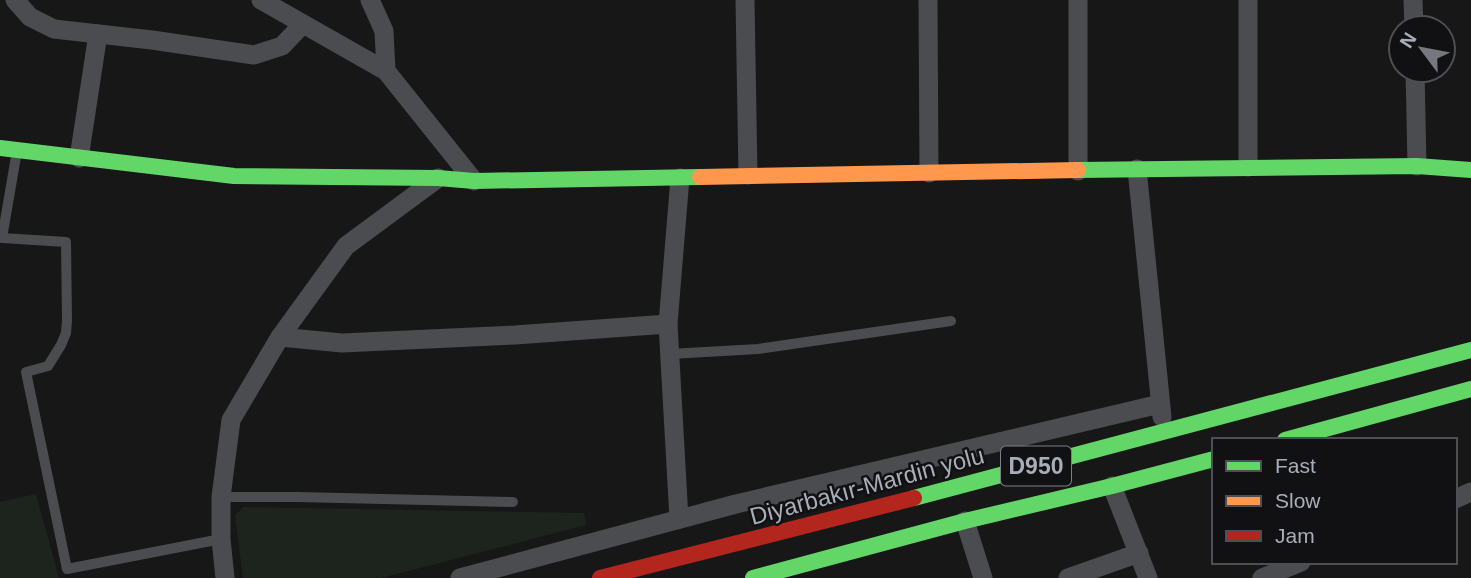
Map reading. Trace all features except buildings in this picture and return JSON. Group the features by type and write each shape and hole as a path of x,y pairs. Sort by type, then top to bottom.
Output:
{"main road":[{"path":"0,148 234,176 438,178 474,181 1248,167 1417,166 1471,170"},
{"name":"Diyarbakır-Mardin yolu","path":"600,578 858,513 1471,350"},
{"path":"1292,438 1471,389"},
{"name":"D950","path":"753,578 823,569 965,521 1212,462"}],"street":[{"path":"15,0 30,18 54,29 254,55 282,46 303,24"},
{"path":"261,0 386,71 474,181"},
{"path":"370,0 384,31 386,71"},
{"path":"745,0 748,175"},
{"path":"928,0 929,173"},
{"path":"1078,0 1078,171"},
{"path":"1248,0 1248,167"},
{"path":"79,158 98,34"},
{"path":"1415,84 1417,166"},
{"path":"1137,169 1164,432"},
{"path":"225,578 221,497 231,420 280,337 345,246 438,178"},
{"path":"679,519 668,324 680,178"},
{"path":"280,337 342,343 668,324"},
{"path":"460,578 749,501 1160,404"},
{"path":"1112,486 1148,578"},
{"path":"965,521 983,578"},
{"path":"1068,578 1139,553"},
{"path":"1261,578 1296,564"}],"lane":[{"path":"17,151 2,238 66,242 65,333 48,366 26,372 67,569 221,539"},
{"path":"670,354 758,349 951,321"},
{"path":"221,497 513,502"}],"shaded area":[{"path":"36,494 59,578 0,578 0,502"},
{"path":"243,507 584,513 586,525 381,578 243,578 235,516"}],"traffic: fast":[{"path":"0,148 234,176 438,178 474,181 700,177"},
{"path":"1078,170 1417,166 1471,170"},
{"path":"914,498 1471,350"},
{"path":"1292,438 1471,389"},
{"path":"753,578 965,521 1212,460"}],"traffic: slow":[{"path":"700,177 1078,170"}],"traffic: jam":[{"path":"600,578 914,498"}]}
